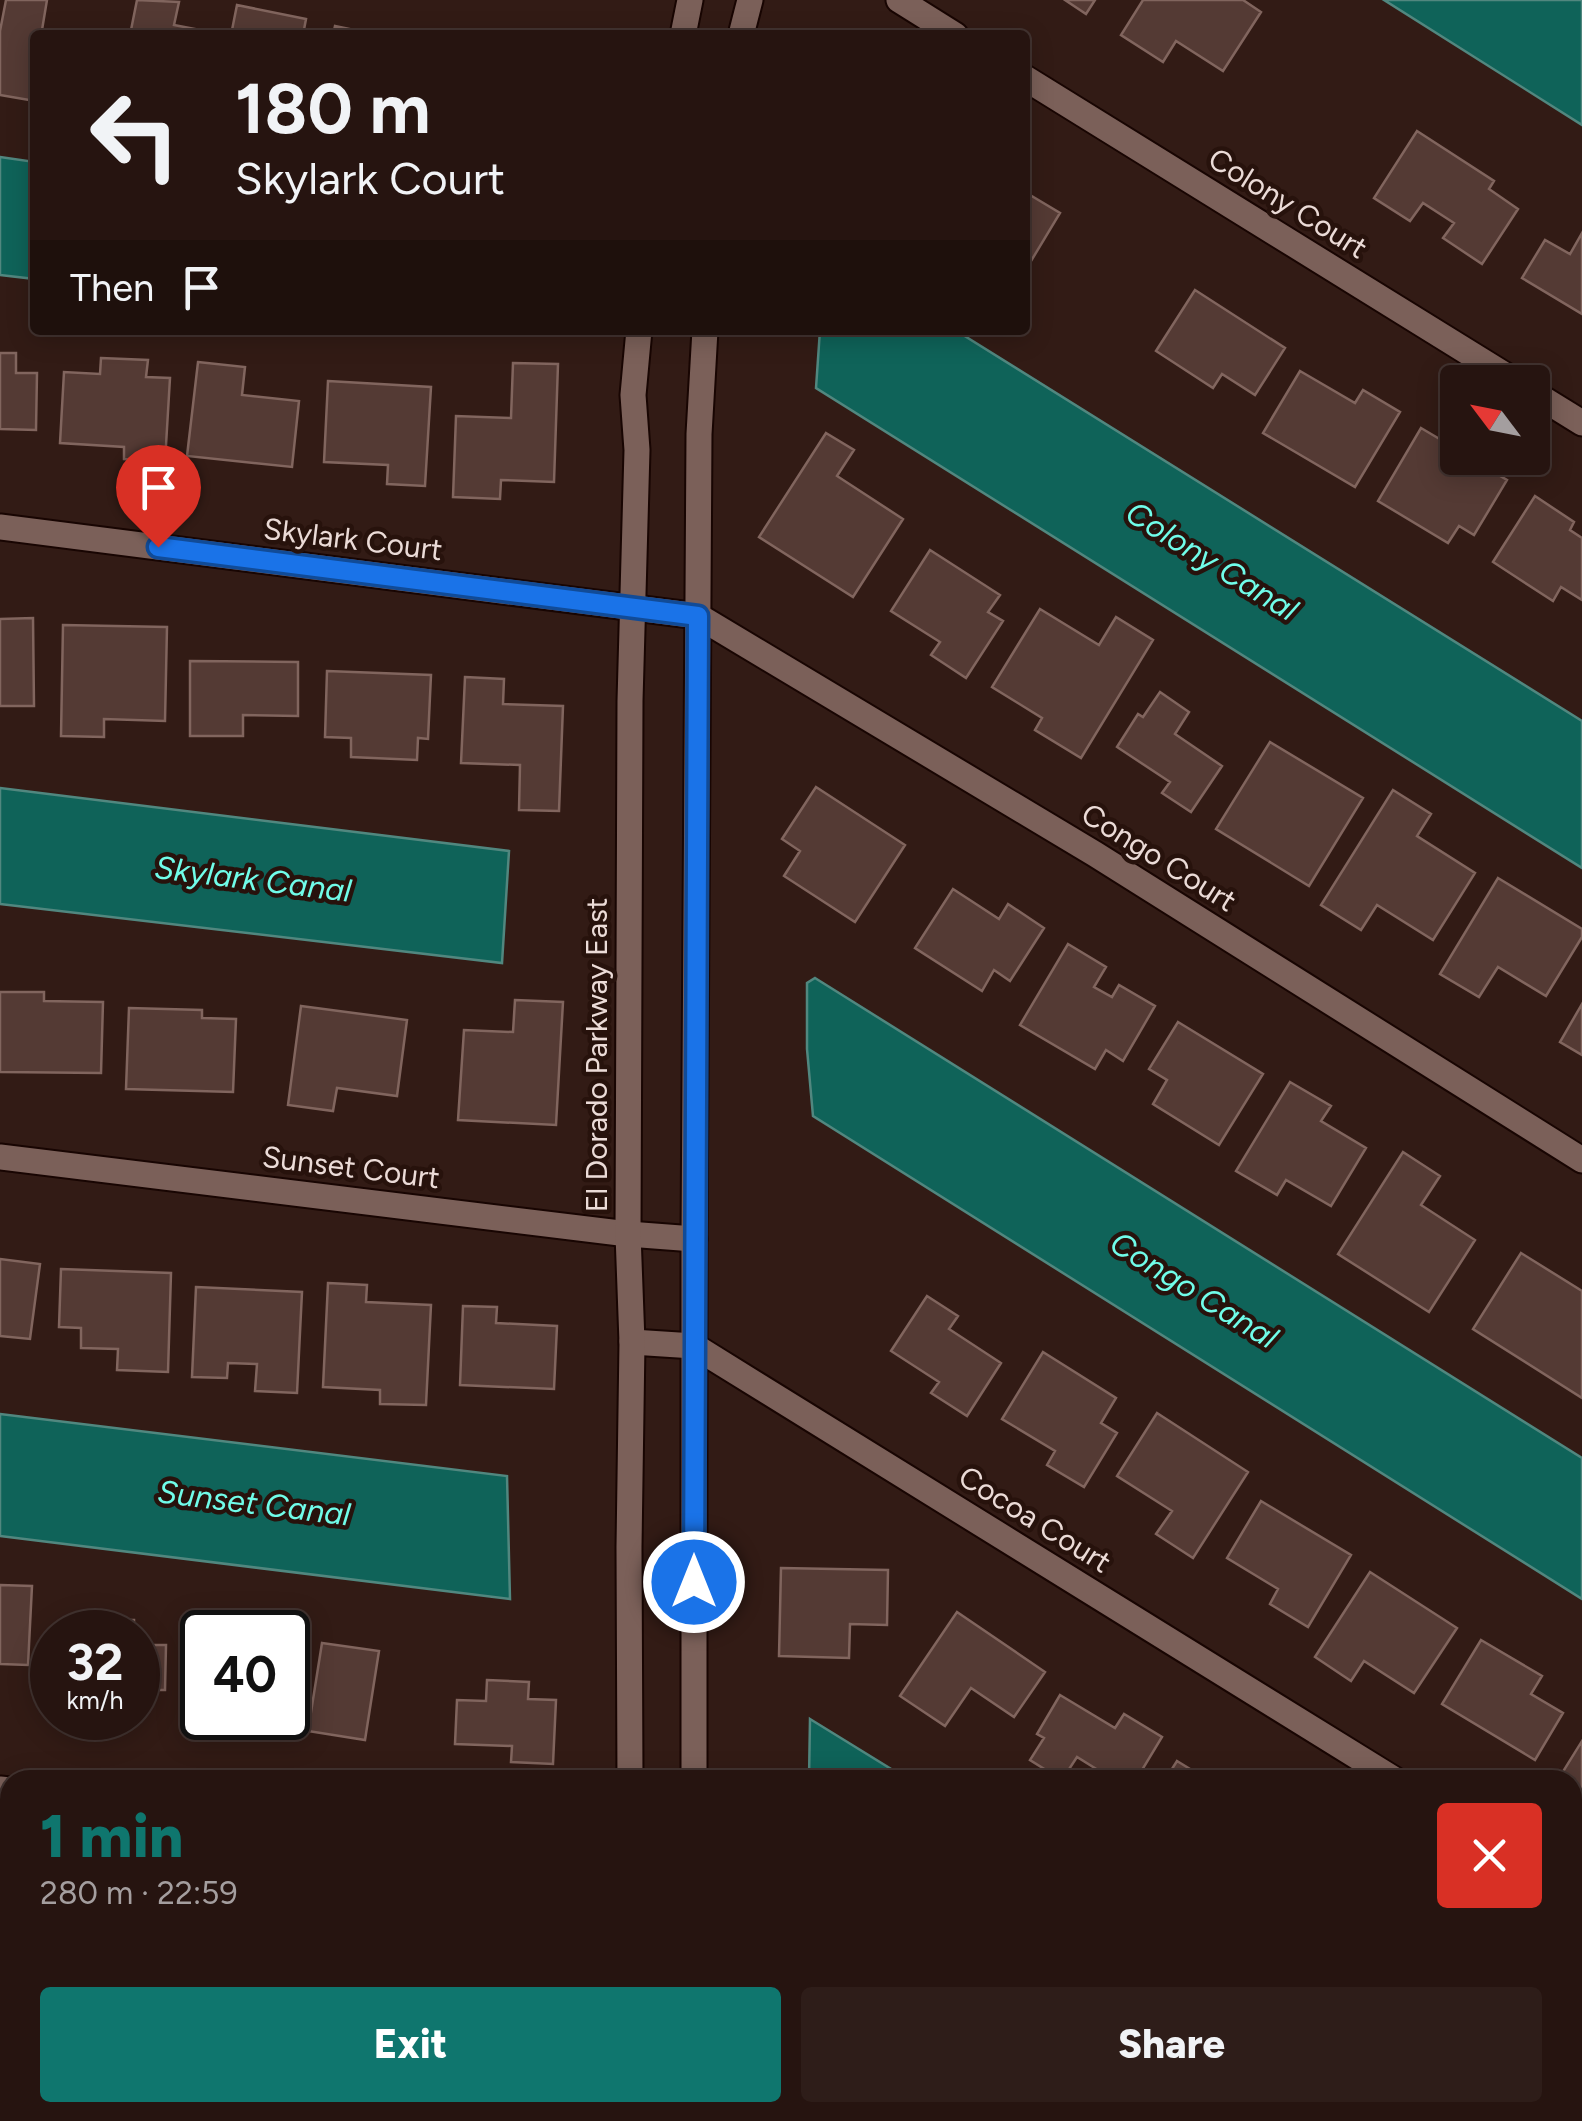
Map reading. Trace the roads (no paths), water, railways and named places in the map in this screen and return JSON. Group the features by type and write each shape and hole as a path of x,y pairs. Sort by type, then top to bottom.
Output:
{"street":[{"path":"683,30 690,0"},
{"path":"742,30 750,0"},
{"path":"898,0 947,30"},
{"name":"Colony Court","path":"1030,81 1489,365"},
{"name":"El Dorado Parkway East","path":"630,1770 632,1342 628,1234 632,607 637,450 633,396 639,335"},
{"path":"694,1770 699,434 705,335"},
{"path":"1550,403 1582,423"},
{"name":"Skylark Court","path":"0,527 698,616"},
{"name":"Congo Court","path":"698,616 1095,854 1582,1160"},
{"name":"Sunset Court","path":"0,1157 694,1239"},
{"name":"Cocoa Court","path":"632,1342 694,1346 1379,1770"}],"water":[{"path":"1384,0 1582,0 1582,125"},
{"path":"0,157 30,161 30,278 0,275"},
{"name":"Colony Canal","path":"820,335 963,335 1582,721 1582,868 816,388"},
{"name":"Skylark Canal","path":"0,788 509,851 502,963 0,904"},
{"name":"Congo Canal","path":"815,978 1582,1458 1582,1599 813,1116 807,983"},
{"name":"Sunset Canal","path":"0,1414 507,1476 510,1599 0,1536"},
{"path":"810,1719 893,1770 809,1770"}]}
